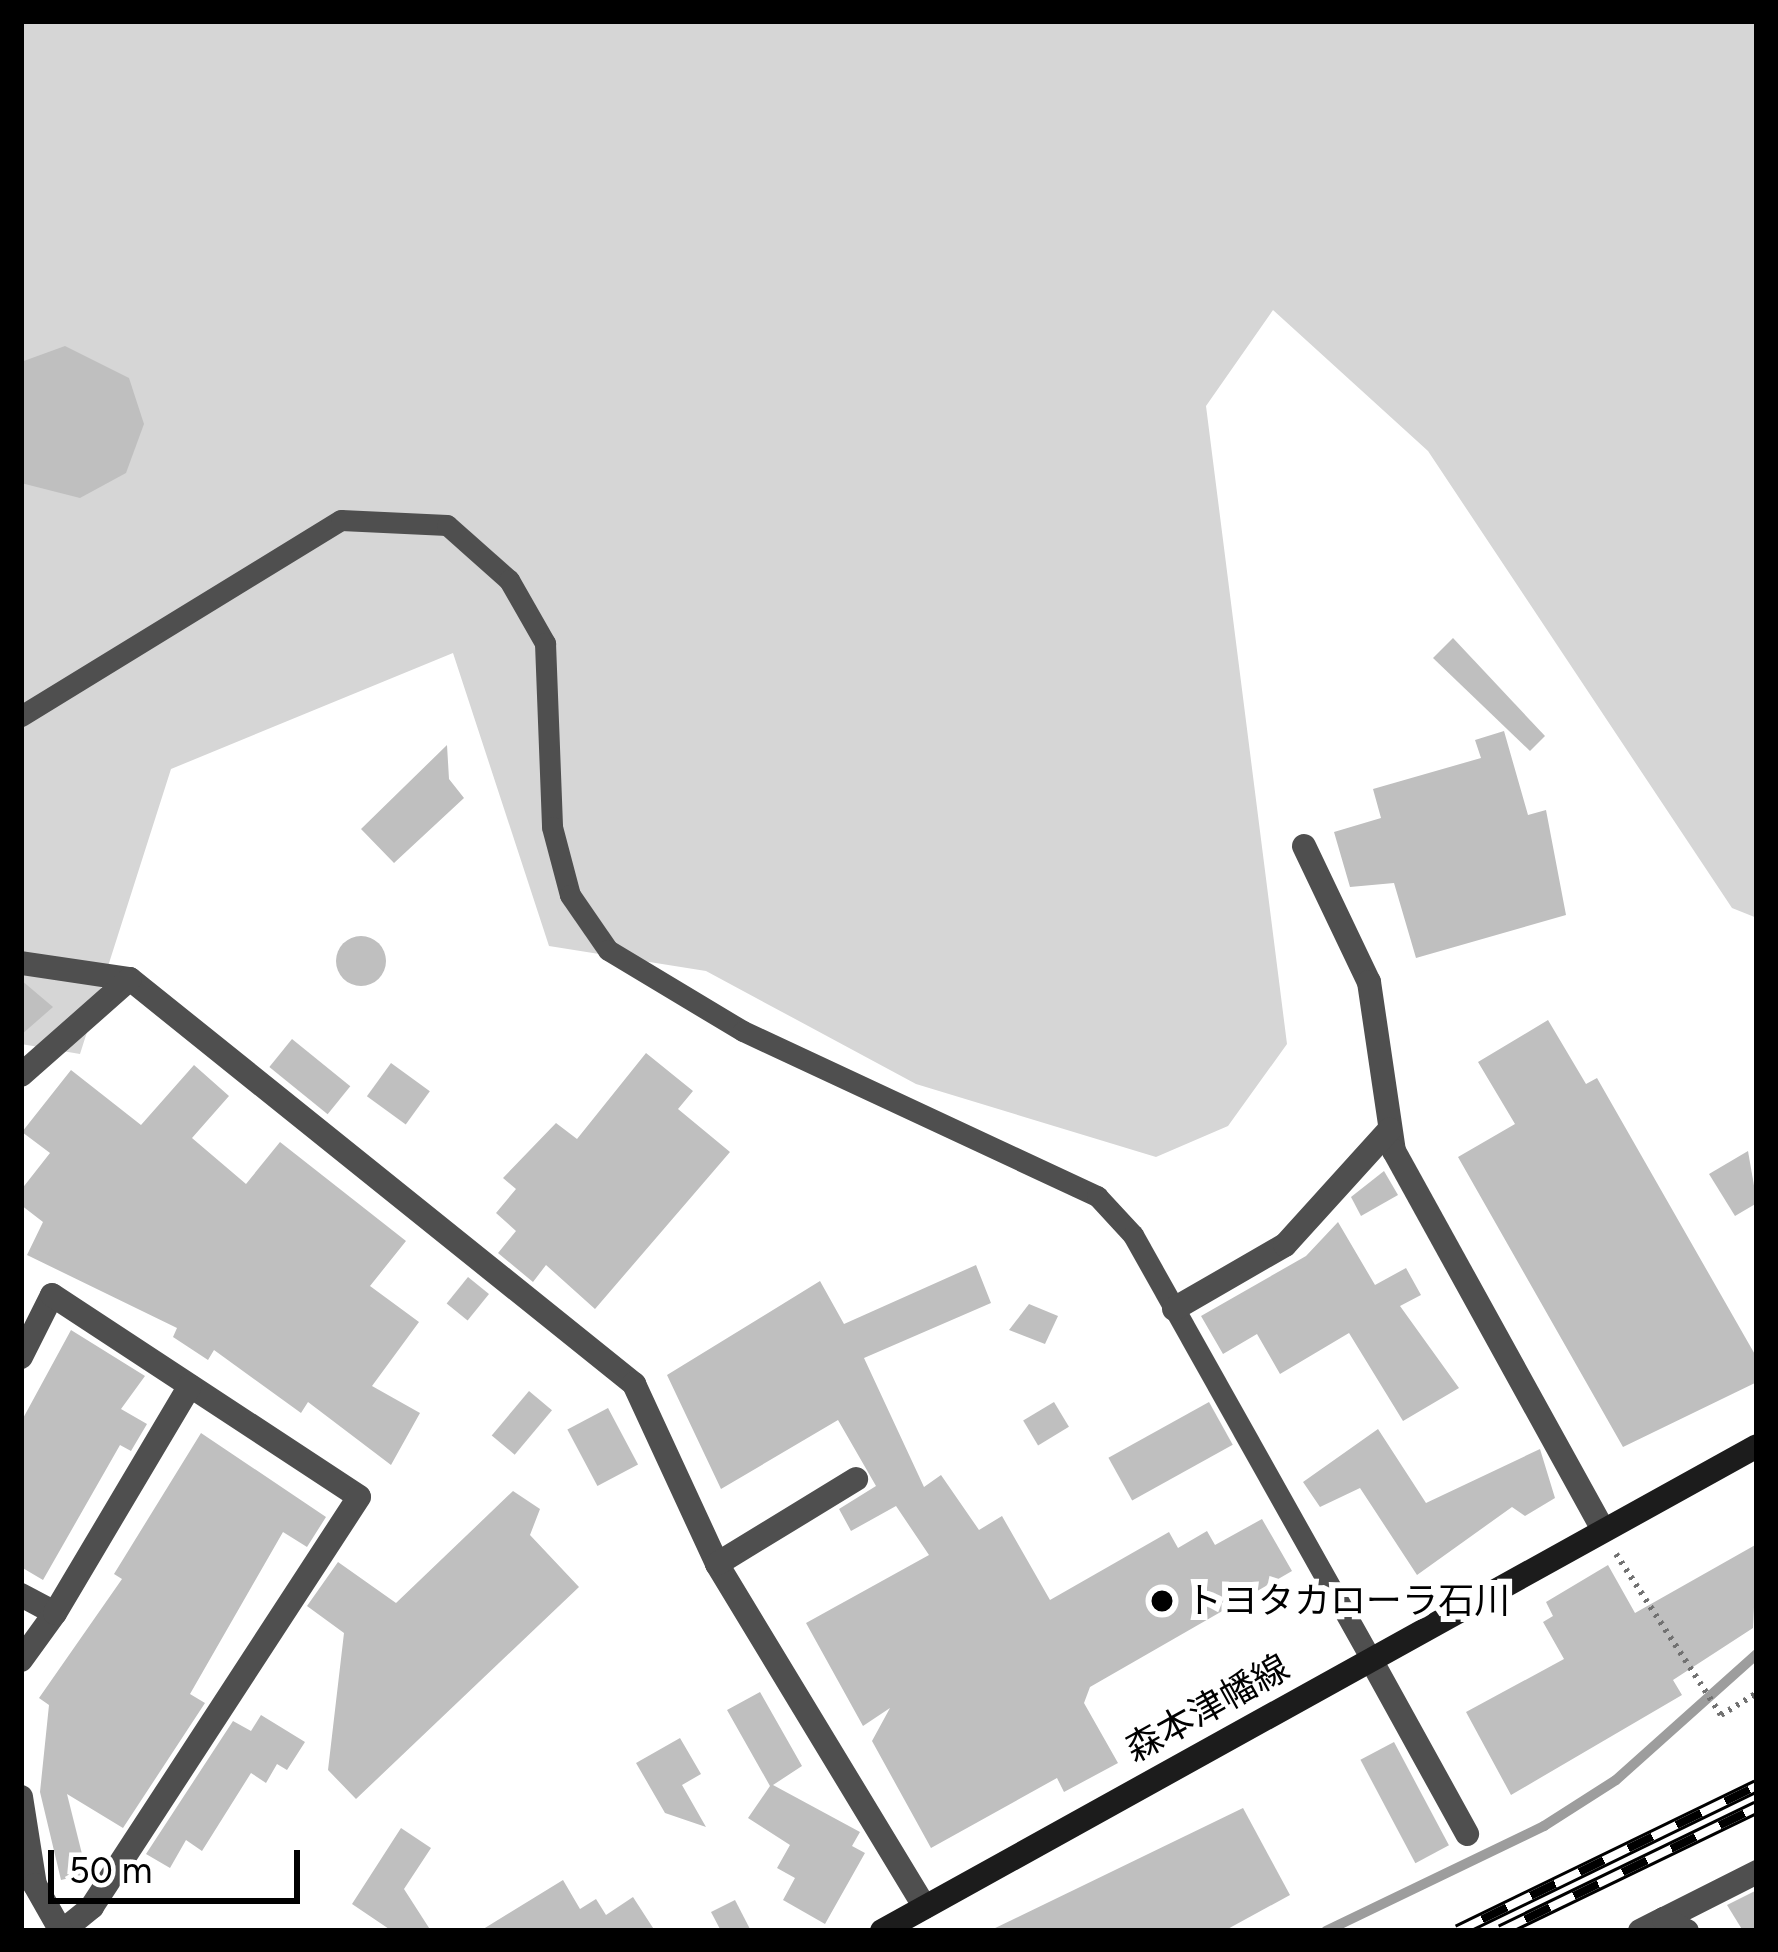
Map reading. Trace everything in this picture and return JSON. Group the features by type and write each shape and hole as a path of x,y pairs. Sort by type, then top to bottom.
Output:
{"main road":[{"name":"森本津幡線","path":"882,1931 1757,1446"}],"street":[{"path":"1304,846 1369,982 1390,1130 1603,1530"},
{"path":"21,963 130,979 634,1384 717,1564 926,1907"},
{"path":"21,1075 130,979"},
{"path":"1174,1309 1285,1245 1390,1130"},
{"path":"21,1357 52,1295 359,1497 92,1907 62,1931 35,1885 21,1797"},
{"path":"21,1660 55,1613 190,1386"},
{"path":"717,1564 856,1478"},
{"path":"21,1595 55,1613"},
{"path":"1370,1658 1467,1834"},
{"path":"1640,1931 1676,1925 1757,1872"}],"lane":[{"path":"21,716 341,520 447,525 509,580 545,644 552,826 570,896 608,950 742,1031 1097,1196 1174,1309 1370,1658"}],"path":[{"path":"1603,1530 1693,1682 1721,1715 1757,1693"}],"shaded area":[{"path":"21,21 1757,21 1757,918 1732,908 1428,451 1273,310 1206,406 1287,1044 1228,1126 1156,1157 916,1084 706,971 549,946 453,653 171,769 80,1054 21,1044"}],"building":[{"path":"65,346 129,378 144,424 126,473 80,498 21,483 21,362"},
{"path":"1453,638 1545,736 1530,751 1433,658"},
{"path":"1504,731 1528,815 1546,810 1566,915 1416,958 1394,883 1350,887 1334,832 1381,818 1373,789 1481,758 1475,740"},
{"path":"447,745 449,779 464,798 394,863 361,829"},
{"path":"361,936 379,943 386,961 379,979 361,986 343,979 336,961 343,943"},
{"path":"21,980 53,1007 21,1035"},
{"path":"1548,1020 1586,1084 1597,1078 1757,1358 1757,1382 1623,1447 1458,1157 1515,1124 1478,1062"},
{"path":"292,1039 350,1086 328,1114 269,1067"},
{"path":"646,1053 693,1091 678,1109 730,1152 595,1309 546,1265 533,1282 498,1253 516,1231 496,1213 516,1189 503,1178 556,1123 577,1139"},
{"path":"391,1063 430,1091 406,1124 367,1096"},
{"path":"194,1065 229,1096 192,1138 246,1184 280,1142 406,1241 370,1286 419,1322 372,1386 420,1413 391,1465 308,1402 301,1413 214,1350 208,1360 173,1337 177,1328 27,1255 43,1222 21,1205 21,1190 50,1153 22,1132 71,1070 141,1125"},
{"path":"1748,1151 1757,1203 1735,1216 1709,1174"},
{"path":"1384,1171 1398,1195 1361,1216 1351,1197"},
{"path":"1338,1222 1375,1285 1406,1268 1421,1295 1400,1306 1459,1388 1403,1421 1349,1333 1280,1374 1257,1334 1223,1354 1201,1316 1306,1256"},
{"path":"976,1265 991,1303 864,1358 924,1487 941,1475 979,1530 1002,1516 1050,1600 1169,1532 1178,1548 1207,1531 1215,1545 1262,1519 1292,1571 1090,1687 1084,1703 1118,1763 1064,1792 1057,1778 931,1848 872,1741 890,1708 863,1726 806,1623 929,1555 896,1506 851,1531 839,1509 876,1486 838,1420 721,1489 667,1375 820,1281 844,1324"},
{"path":"468,1277 489,1294 468,1320 447,1303"},
{"path":"1029,1304 1058,1316 1045,1344 1009,1330"},
{"path":"71,1330 145,1376 121,1409 147,1424 131,1451 120,1445 43,1580 21,1567 21,1422"},
{"path":"529,1391 552,1410 515,1455 492,1435"},
{"path":"1054,1402 1069,1427 1038,1445 1023,1421"},
{"path":"1209,1402 1233,1445 1132,1501 1108,1458"},
{"path":"608,1408 638,1465 597,1486 567,1430"},
{"path":"1378,1429 1426,1503 1540,1449 1555,1498 1525,1516 1512,1507 1417,1575 1360,1488 1320,1507 1303,1482"},
{"path":"201,1433 326,1517 307,1547 283,1532 190,1694 205,1703 123,1828 67,1794 87,1874 61,1880 40,1792 49,1705 39,1698 122,1579 114,1574"},
{"path":"513,1491 540,1509 530,1535 579,1587 356,1799 328,1770 344,1633 307,1606 338,1562 396,1603"},
{"path":"1757,1544 1753,1628 1673,1680 1682,1695 1511,1795 1466,1712 1564,1659 1543,1622 1553,1616 1546,1602 1608,1565 1635,1613"},
{"path":"760,1692 802,1766 773,1785 860,1832 852,1846 865,1853 825,1924 783,1900 795,1878 777,1868 790,1845 748,1818 770,1786 727,1710"},
{"path":"261,1715 305,1742 287,1770 277,1764 266,1783 251,1773 202,1851 186,1840 170,1868 146,1854 233,1721 251,1731"},
{"path":"680,1738 701,1774 682,1785 706,1827 665,1813 636,1763"},
{"path":"1394,1742 1449,1845 1415,1863 1360,1760"},
{"path":"1243,1808 1290,1895 1224,1931 989,1931"},
{"path":"401,1828 431,1848 404,1889 431,1931 392,1931 352,1904"},
{"path":"563,1880 580,1909 596,1899 606,1915 633,1897 655,1931 480,1931"},
{"path":"1757,1890 1757,1931 1743,1931 1727,1905"},
{"path":"735,1900 751,1931 721,1931 711,1912"}],"waterway":[{"path":"1326,1931 1544,1826 1616,1780 1757,1654"}],"railway":[{"path":"1458,1931 1757,1786"},
{"path":"1501,1931 1757,1807"}],"place":[{"name":"トヨタカローラ石川","path":"1162,1601"}]}
